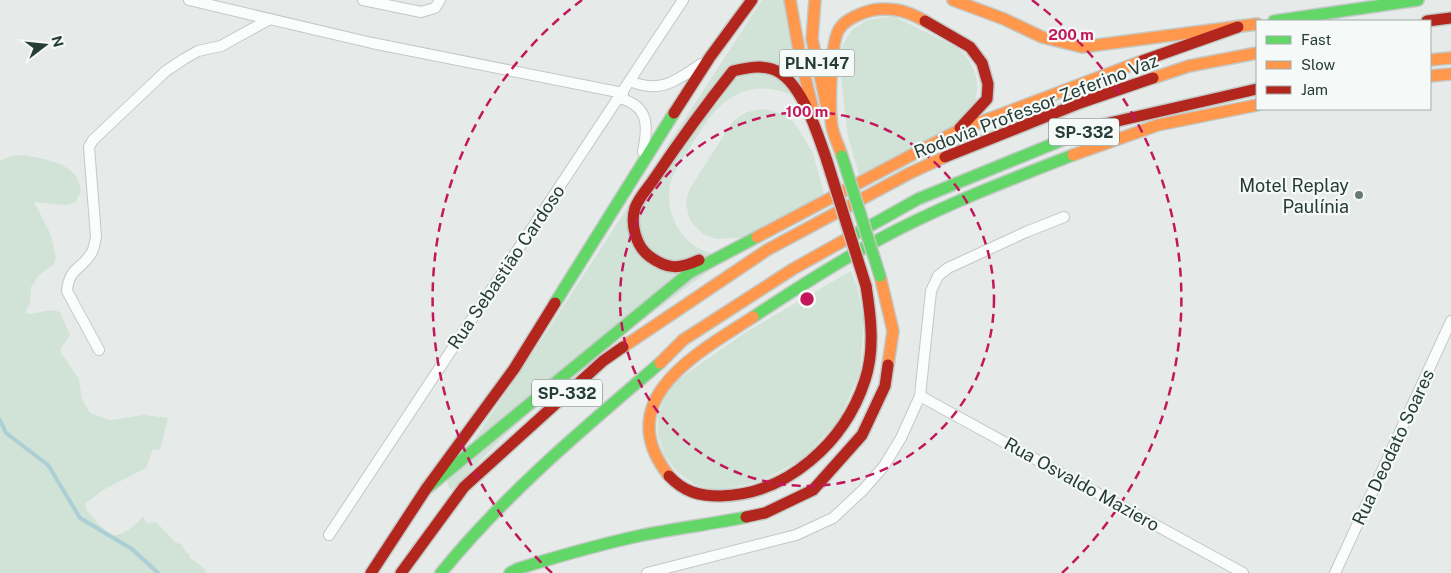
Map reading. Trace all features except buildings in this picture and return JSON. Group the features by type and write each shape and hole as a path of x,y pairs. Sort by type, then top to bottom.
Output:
{"main road":[{"path":"371,573 426,489 514,370 710,57 752,0"},
{"path":"790,0 802,70 821,143 827,161 856,253 866,286 871,313 870,348 866,378 852,411 832,442 806,466 768,486 736,496 705,496 686,492 670,478 657,458 650,441 648,422 652,405 670,379 694,356 812,278 856,253 886,236 948,206 1070,155 1130,133 1256,105"},
{"name":"PLN-147","path":"815,0 812,39 832,126"},
{"path":"952,0 1004,19 1042,37 1082,47 1256,24"},
{"path":"1281,20 1418,0"},
{"path":"510,573 517,569 571,552 644,535 704,526 766,513 813,490 862,435 885,386 892,331 880,276 832,126 831,64 833,46 839,28 851,18 868,11 888,8 911,12 970,47 982,63 988,84 987,99 957,131"},
{"path":"1431,20 1451,18"},
{"path":"426,489 689,273 957,131 1079,84 1238,27"},
{"name":"Rodovia Professor Zeferino Vaz","path":"401,573 464,487 603,361 767,250 910,173 955,152 1080,103 1180,69 1201,63 1256,53"},
{"path":"1431,60 1451,58"},
{"path":"747,242 737,244 681,268 664,266 645,254 636,238 633,224 635,208 680,138 733,70 757,66 770,68 783,74 798,92 821,143"},
{"path":"1431,77 1451,76"},
{"name":"SP-332","path":"441,573 463,546 511,495 588,424 663,361 684,340 793,269 918,199 1096,126 1256,89"}],"street":[{"path":"189,0 372,43 621,95 642,112 646,123 647,133 640,166"},
{"path":"363,0 421,12 437,4"},
{"name":"Rua Sebastião Cardoso","path":"329,535 683,0"},
{"path":"99,350 67,291 71,274 93,251 96,237 89,147 93,140 166,71 198,51 220,46 270,19"},
{"path":"630,81 654,88 672,82 710,57"},
{"path":"647,573 796,535 833,518 863,490 884,466 901,438 920,396 931,291 938,276 948,268 969,258 1064,217"},
{"name":"Rua Deodato Soares","path":"1335,573 1451,321"},
{"name":"Rua Osvaldo Maziero","path":"920,396 1243,573"}],"green space":[{"path":"762,0 788,0 799,79 789,94 768,89 748,90 722,104 708,120 679,164 673,175 669,192 672,215 683,235 700,249 716,254 730,255 600,352 505,435 452,490 449,488 447,480 544,336"},
{"path":"893,16 958,48 971,64 974,71 977,87 976,96 971,115 860,178 848,136 839,61 843,44 853,29 868,20"},
{"path":"763,109 783,114 794,122 813,153 824,194 750,237 716,239 702,233 692,223 686,203 689,190 733,121 747,112"},
{"path":"24,155 52,161 66,167 76,176 81,191 75,203 66,205 34,202 51,235 56,258 53,265 40,274 31,287 30,303 25,313 30,314 50,310 60,312 70,335 61,348 61,353 79,379 82,400 90,413 110,420 144,415 168,418 160,450 153,449 146,468 103,490 85,504 87,511 110,536 124,532 143,517 147,523 156,522 175,542 182,545 189,554 190,559 205,569 205,573 0,573 0,161 11,156"},
{"path":"851,271 857,286 864,320 860,372 839,420 803,459 761,481 717,491 696,485 677,472 664,455 658,435 658,415 669,386 746,332"}],"waterway":[{"path":"0,420 6,433 48,465 80,518 132,549 158,573"}],"traffic: fast":[{"path":"1281,20 1418,0"},
{"path":"555,303 674,113"},
{"path":"852,236 918,199 1087,130"},
{"path":"753,317 842,260 897,230 1006,181 1073,155"},
{"path":"842,156 880,276"},
{"path":"426,489 689,273 757,237"},
{"path":"441,573 491,516 518,489 660,363"},
{"path":"510,573 548,559 596,546 746,517"}],"traffic: slow":[{"path":"790,0 800,56 813,110"},
{"path":"815,0 812,39 827,107"},
{"path":"953,0 1004,19 1042,37 1082,47 1256,24"},
{"path":"842,156 832,127 831,106 832,60 840,28 855,16 881,9 900,11 925,21"},
{"path":"1153,78 1189,66 1256,53"},
{"path":"1431,60 1451,58"},
{"path":"757,237 957,131 1142,61"},
{"path":"1431,76 1451,74"},
{"path":"1073,155 1158,125 1256,105"},
{"path":"623,347 767,250 910,173 945,157"},
{"path":"660,363 683,340 793,269 852,236"},
{"path":"880,276 893,331 888,365"},
{"path":"669,476 653,449 649,424 655,401 668,381 686,363 708,346 753,317"}],"traffic: jam":[{"path":"674,113 710,57 752,0"},
{"path":"1431,20 1451,18"},
{"path":"925,21 970,47 982,63 988,84 987,99 960,128"},
{"path":"1142,61 1238,27"},
{"path":"699,260 674,267 662,264 644,252 635,234 633,221 635,208 641,196 692,124 733,71 762,67 782,74 800,95 819,137 827,161"},
{"path":"945,157 1080,103 1153,78"},
{"path":"1087,130 1096,126 1256,89"},
{"path":"827,161 866,286"},
{"path":"669,476 680,486 699,494 720,496 745,493 768,486 790,475 810,461 828,444 856,403 868,369 871,333 866,286"},
{"path":"371,573 426,489 514,369 555,303"},
{"path":"401,573 464,487 603,361 623,347"},
{"path":"746,517 765,513 813,490 862,435 885,386 888,365"}],"place":[{"name":"Motel Replay Paulínia","path":"1359,195"}]}
